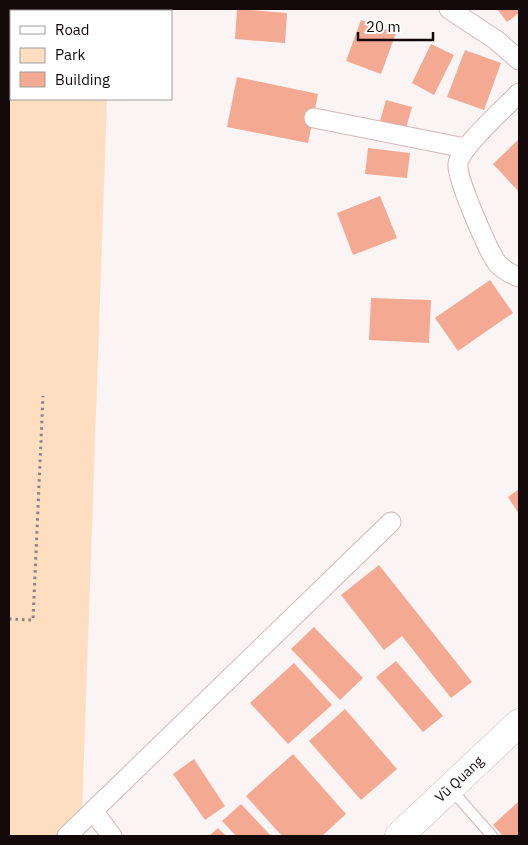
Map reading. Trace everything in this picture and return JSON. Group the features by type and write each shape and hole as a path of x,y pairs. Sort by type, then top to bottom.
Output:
{"main road":[{"name":"Vũ Quang","path":"399,836 519,723"}],"street":[{"path":"449,9 496,40 519,60"},
{"path":"519,92 465,148 458,164 460,185 497,263 510,274 519,277"},
{"path":"314,118 465,148"},
{"path":"67,836 391,522"},
{"path":"93,811 112,836"}],"lane":[{"path":"449,788 492,836"}],"path":[{"path":"9,619 33,620 43,396"}],"green space":[{"path":"9,9 111,9 10,10 10,100 107,100 82,813 55,836 9,836"}],"building":[{"path":"237,9 287,13 285,43 235,39"},
{"path":"497,9 519,9 519,13 507,22"},
{"path":"361,20 396,33 381,74 346,61"},
{"path":"431,44 454,55 434,95 412,83"},
{"path":"465,50 501,63 484,110 447,97"},
{"path":"237,77 318,94 308,143 227,127"},
{"path":"386,100 412,107 406,128 380,121"},
{"path":"519,139 519,192 493,164"},
{"path":"368,148 410,153 407,178 365,174"},
{"path":"380,196 397,238 353,255 337,213"},
{"path":"490,280 513,313 458,351 435,318"},
{"path":"371,298 431,300 429,343 369,340"},
{"path":"519,489 519,514 508,497"},
{"path":"379,565 472,682 451,698 402,636 384,650 341,595"},
{"path":"314,627 363,678 340,700 291,649"},
{"path":"396,661 443,716 423,732 376,677"},
{"path":"294,663 332,705 288,744 250,703"},
{"path":"345,709 397,769 361,800 309,741"},
{"path":"293,754 346,814 322,836 282,836 246,796"},
{"path":"194,759 225,806 205,820 173,774"},
{"path":"519,801 519,836 503,836 493,825"},
{"path":"241,804 271,836 236,836 222,821"},
{"path":"218,828 226,836 209,836"}]}
